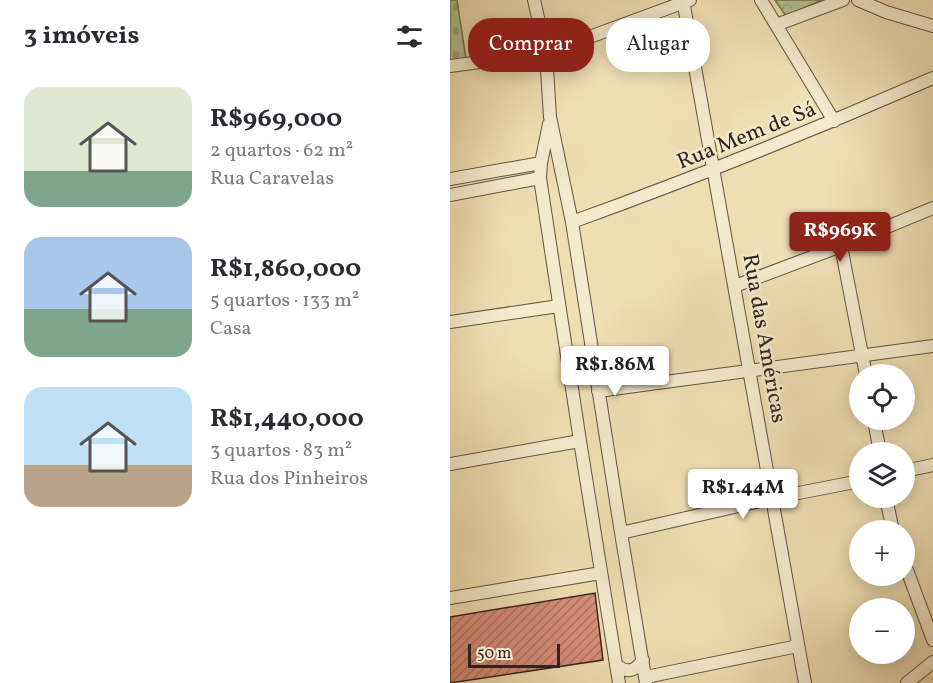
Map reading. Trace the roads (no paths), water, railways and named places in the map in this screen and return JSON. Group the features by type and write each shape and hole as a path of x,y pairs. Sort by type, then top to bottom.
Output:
{"street":[{"path":"534,0 538,18"},
{"path":"760,0 834,121"},
{"path":"776,25 843,0"},
{"path":"858,0 886,12 933,26"},
{"path":"594,36 685,1"},
{"name":"Rua das Américas","path":"685,1 805,683"},
{"path":"450,66 468,64"},
{"path":"547,72 550,117 572,222 646,680 798,646"},
{"name":"Rua Mem de Sá","path":"572,222 715,170 933,78"},
{"path":"550,117 540,178 619,683"},
{"path":"450,179 541,164"},
{"path":"450,195 540,178"},
{"path":"735,286 842,246 933,208"},
{"path":"842,246 864,364"},
{"path":"450,322 559,306"},
{"path":"598,391 933,346"},
{"path":"450,464 580,441"},
{"path":"915,469 933,465"},
{"path":"621,533 849,483"},
{"path":"450,598 601,573"},
{"path":"913,586 933,640"},
{"path":"616,665 623,671 630,671 637,668 643,660"},
{"path":"907,683 933,662"}]}
